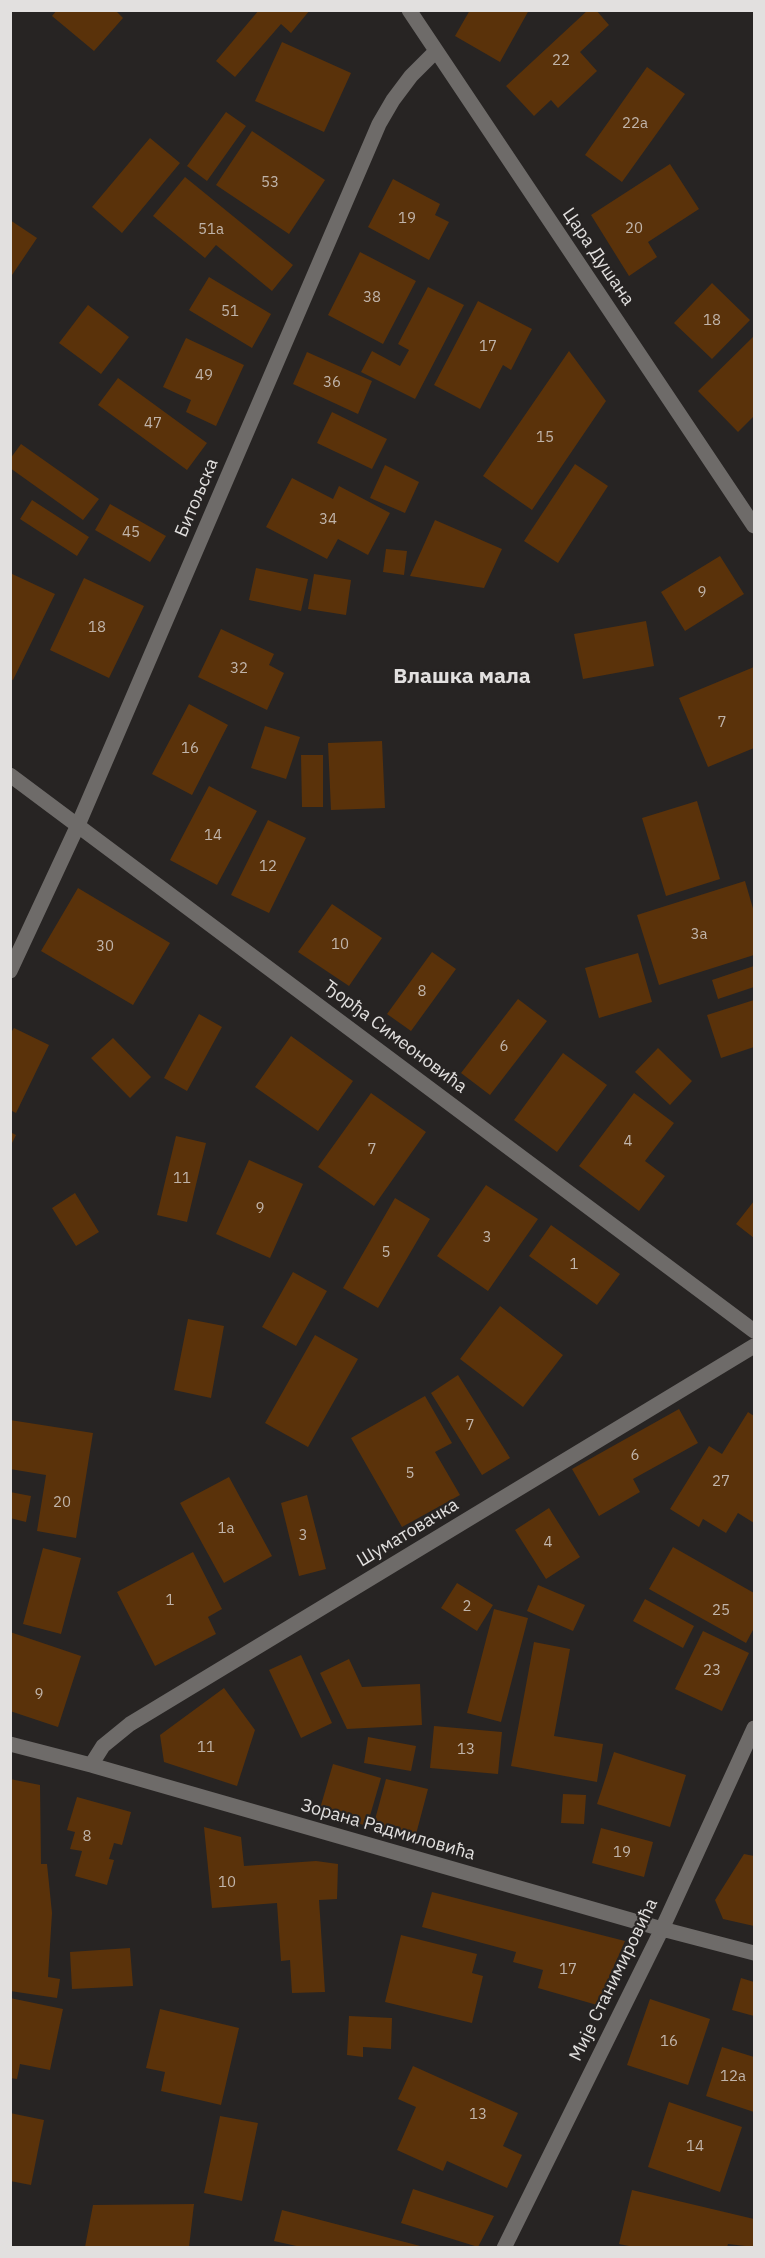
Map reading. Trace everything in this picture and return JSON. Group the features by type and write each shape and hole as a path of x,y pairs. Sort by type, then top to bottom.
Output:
{"street":[{"name":"Цара Душана","path":"408,10 754,526"},
{"name":"Битољска","path":"10,971 78,825 379,124 411,76 436,51"},
{"name":"Ђорђа Симеоновића","path":"10,776 754,1331"},
{"name":"Шуматовачка","path":"91,1765 103,1746 130,1724 754,1346"},
{"name":"Мије Станимировића","path":"504,2247 662,1929 754,1728"},
{"name":"Зорана Радмиловића","path":"10,1744 754,1953"}],"building":[{"path":"57,10 115,10 123,18 94,51 52,16"},
{"path":"259,10 310,10 291,33 281,24 235,77 216,61"},
{"path":"470,10 529,10 500,62 455,36"},
{"path":"588,10 596,10 609,25 580,52 597,71 558,108 551,100 534,116 506,86"},
{"path":"282,42 351,73 324,132 255,101"},
{"path":"647,67 685,94 622,182 585,155"},
{"path":"226,112 246,126 207,181 187,166"},
{"path":"252,131 325,180 289,234 216,185"},
{"path":"150,138 180,163 122,233 92,207"},
{"path":"670,164 699,209 648,242 657,257 629,276 591,215"},
{"path":"185,177 293,265 272,291 216,245 205,258 153,216"},
{"path":"393,179 440,204 435,215 449,222 429,260 368,227"},
{"path":"10,220 37,238 10,278"},
{"path":"360,252 416,281 383,344 328,315"},
{"path":"209,277 271,314 252,348 189,310"},
{"path":"712,283 750,320 712,359 674,323"},
{"path":"428,287 464,305 415,399 361,372 372,351 400,366 409,350 398,344"},
{"path":"478,301 532,329 511,370 503,365 480,409 434,385"},
{"path":"88,305 129,337 101,374 59,343"},
{"path":"754,336 754,416 738,432 698,391"},
{"path":"186,338 244,365 216,426 186,412 191,400 163,387"},
{"path":"569,351 606,401 532,510 483,476"},
{"path":"307,352 372,381 358,414 293,384"},
{"path":"118,378 207,443 187,470 98,405"},
{"path":"332,412 387,439 372,469 317,443"},
{"path":"21,444 99,499 83,520 10,468 10,459"},
{"path":"575,464 608,486 558,563 524,541"},
{"path":"385,465 419,482 405,513 370,498"},
{"path":"292,478 333,499 339,486 390,513 368,555 338,539 327,559 266,527"},
{"path":"32,500 89,537 77,556 20,519"},
{"path":"110,504 166,536 150,562 95,530"},
{"path":"435,520 502,549 484,588 410,576"},
{"path":"386,549 407,551 404,575 383,572"},
{"path":"720,556 744,594 685,631 661,592"},
{"path":"256,568 308,579 301,611 249,600"},
{"path":"10,573 55,594 13,680 10,679"},
{"path":"314,574 351,580 346,615 308,609"},
{"path":"84,578 144,606 109,678 50,650"},
{"path":"646,621 654,666 583,679 574,634"},
{"path":"221,629 274,654 269,665 284,673 267,710 198,677"},
{"path":"754,667 754,748 708,767 679,698"},
{"path":"189,704 228,725 192,795 152,774"},
{"path":"265,726 300,737 286,779 251,768"},
{"path":"382,741 385,808 331,810 328,743"},
{"path":"301,755 323,755 323,807 302,807"},
{"path":"209,786 257,811 217,885 170,860"},
{"path":"697,801 720,879 666,896 642,818"},
{"path":"268,820 306,838 269,913 231,895"},
{"path":"745,881 754,912 754,955 659,985 637,915"},
{"path":"78,888 170,943 133,1005 41,951"},
{"path":"332,904 382,938 349,986 298,952"},
{"path":"432,952 456,969 411,1031 387,1014"},
{"path":"638,953 652,1002 599,1018 585,968"},
{"path":"754,966 754,987 718,999 712,980"},
{"path":"518,999 547,1021 490,1095 461,1073"},
{"path":"754,1000 754,1047 721,1058 707,1015"},
{"path":"199,1014 222,1027 187,1091 164,1078"},
{"path":"14,1028 49,1045 16,1113 10,1110 10,1034"},
{"path":"291,1036 353,1081 318,1131 255,1087"},
{"path":"113,1038 151,1077 130,1098 91,1058"},
{"path":"658,1048 692,1081 670,1105 635,1072"},
{"path":"563,1053 607,1085 557,1152 514,1120"},
{"path":"371,1093 426,1132 374,1206 318,1167"},
{"path":"634,1093 674,1123 645,1161 665,1176 639,1211 579,1166"},
{"path":"10,1132 16,1135 10,1147"},
{"path":"176,1136 206,1143 187,1222 157,1215"},
{"path":"249,1160 303,1184 270,1258 216,1234"},
{"path":"486,1185 538,1219 488,1291 437,1256"},
{"path":"75,1193 99,1232 76,1246 52,1208"},
{"path":"395,1198 430,1219 378,1308 343,1288"},
{"path":"754,1201 754,1238 736,1224"},
{"path":"551,1225 620,1274 597,1305 529,1256"},
{"path":"293,1272 327,1291 296,1346 262,1327"},
{"path":"500,1306 563,1355 523,1407 460,1359"},
{"path":"188,1319 224,1326 211,1398 174,1390"},
{"path":"315,1335 358,1359 308,1447 265,1423"},
{"path":"458,1375 510,1458 482,1475 431,1393"},
{"path":"425,1396 452,1443 435,1452 460,1495 402,1527 351,1438"},
{"path":"679,1409 698,1443 633,1479 640,1492 599,1516 572,1469"},
{"path":"748,1412 754,1416 754,1523 738,1513 726,1533 703,1519 699,1527 670,1509 709,1446 722,1454"},
{"path":"10,1420 93,1433 76,1538 37,1531 46,1475 10,1469"},
{"path":"229,1477 272,1556 224,1583 180,1503"},
{"path":"10,1492 31,1496 26,1522 10,1518"},
{"path":"307,1495 326,1569 299,1576 281,1503"},
{"path":"549,1508 580,1557 546,1579 515,1530"},
{"path":"673,1547 754,1593 754,1628 746,1643 649,1589"},
{"path":"43,1548 81,1558 61,1634 23,1624"},
{"path":"193,1552 222,1609 208,1617 216,1634 155,1666 117,1592"},
{"path":"457,1583 493,1605 477,1631 441,1608"},
{"path":"538,1585 585,1605 573,1631 527,1611"},
{"path":"645,1599 694,1626 683,1648 633,1621"},
{"path":"494,1609 528,1618 501,1722 467,1713"},
{"path":"703,1631 749,1653 722,1711 675,1689"},
{"path":"10,1632 81,1656 58,1727 10,1711"},
{"path":"534,1642 570,1649 554,1736 603,1744 597,1782 511,1766"},
{"path":"301,1655 332,1723 301,1738 269,1670"},
{"path":"349,1659 362,1687 420,1684 422,1725 347,1729 320,1673"},
{"path":"224,1688 255,1730 237,1786 164,1762 160,1735"},
{"path":"434,1726 502,1732 498,1774 430,1768"},
{"path":"368,1737 416,1746 411,1771 364,1763"},
{"path":"614,1752 686,1775 670,1827 597,1804"},
{"path":"333,1764 381,1778 367,1826 319,1812"},
{"path":"10,1779 40,1785 41,1864 47,1864 52,1913 48,1977 60,1979 57,1998 10,1991"},
{"path":"386,1779 428,1789 415,1838 373,1827"},
{"path":"563,1794 586,1795 584,1824 561,1823"},
{"path":"77,1797 131,1812 122,1845 114,1843 109,1859 114,1860 107,1885 75,1876 82,1851 70,1849 75,1832 67,1830"},
{"path":"204,1827 241,1837 244,1866 316,1861 338,1864 337,1899 319,1900 325,1992 292,1993 290,1960 281,1961 277,1903 212,1908"},
{"path":"601,1828 653,1842 644,1877 592,1863"},
{"path":"744,1854 754,1856 754,1926 723,1919 715,1900"},
{"path":"432,1892 625,1941 597,2005 538,1988 543,1970 513,1962 516,1952 422,1927"},
{"path":"401,1935 477,1954 472,1973 483,1976 472,2023 385,2002"},
{"path":"130,1948 133,1986 72,1989 70,1952"},
{"path":"741,1978 754,1982 754,2016 732,2010"},
{"path":"10,1998 63,2009 50,2070 20,2064 17,2079 10,2078"},
{"path":"650,1999 710,2019 688,2085 627,2065"},
{"path":"160,2009 239,2028 221,2105 161,2091 165,2072 146,2068"},
{"path":"349,2016 392,2018 391,2049 363,2047 363,2057 347,2055"},
{"path":"722,2047 754,2057 754,2112 706,2096"},
{"path":"413,2066 518,2113 503,2146 522,2155 507,2188 447,2161 443,2171 397,2150 416,2107 398,2099"},
{"path":"669,2102 742,2127 720,2192 648,2167"},
{"path":"10,2113 44,2120 31,2185 10,2181"},
{"path":"220,2116 258,2123 242,2201 204,2193"},
{"path":"413,2189 494,2216 478,2247 401,2223"},
{"path":"632,2190 754,2219 754,2247 728,2244 727,2247 634,2247 619,2244"},
{"path":"194,2204 189,2247 85,2247 93,2205"},
{"path":"282,2210 424,2247 301,2247 274,2241"}],"district":[{"name":"Влашка мала","path":"462,677"}]}
